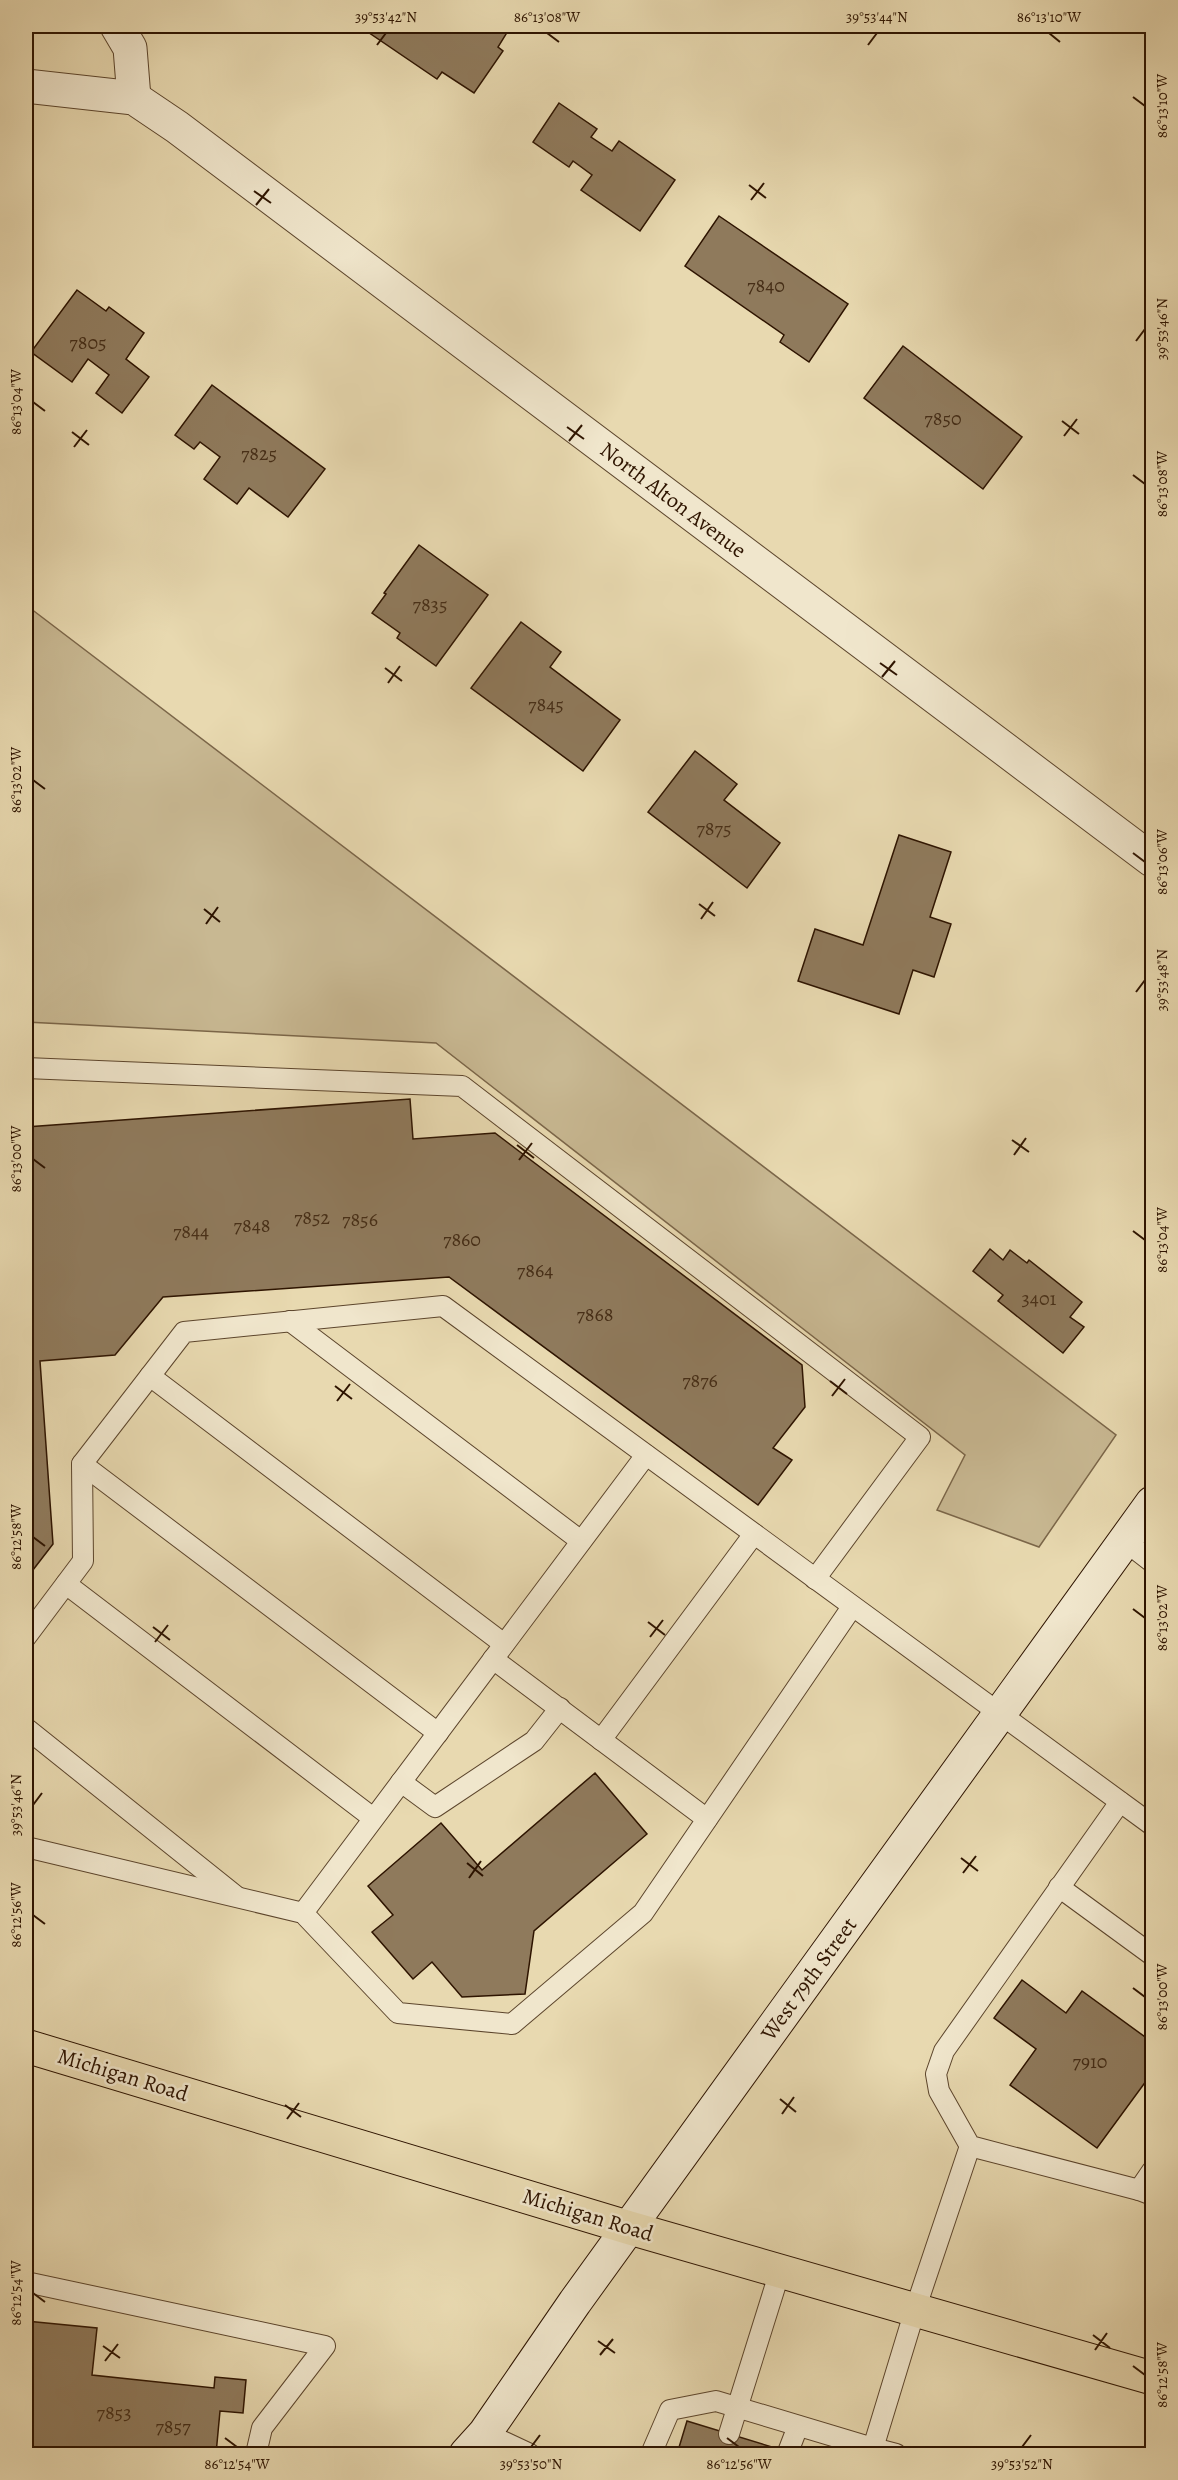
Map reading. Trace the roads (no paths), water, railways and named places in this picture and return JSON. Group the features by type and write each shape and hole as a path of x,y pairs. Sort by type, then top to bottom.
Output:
{"main road":[{"name":"Michigan Road","path":"26,2046 630,2228 1152,2378"}],"street":[{"path":"117,26 130,48 134,98"},
{"name":"North Alton Avenue","path":"26,86 134,98 196,141 1152,860"},
{"name":"West 79th Street","path":"475,2444 1152,1503"}],"lane":[{"path":"26,1068 462,1086 920,1437 815,1580"},
{"path":"26,1637 83,1560 82,1464 184,1332 443,1306 1152,1825"},
{"path":"290,1321 581,1541"},
{"path":"150,1376 499,1652 560,1708 707,1819"},
{"path":"303,1913 646,1455"},
{"path":"82,1464 438,1733"},
{"path":"601,1740 754,1534"},
{"path":"1125,1541 1152,1562"},
{"path":"66,1584 373,1818"},
{"path":"26,1847 303,1913 398,2013 512,2024 643,1912 852,1607"},
{"path":"401,1782 435,1807 534,1741 560,1708"},
{"path":"26,1728 240,1899"},
{"path":"1120,1802 944,2051 936,2073 939,2091 970,2145 1146,2192 1152,2171"},
{"path":"1059,1887 1152,1955"},
{"path":"860,2448 915,2310 970,2145"},
{"path":"729,2434 780,2271"},
{"path":"26,2282 325,2346 262,2428 256,2454"},
{"path":"651,2454 670,2410 716,2401 860,2448 896,2454"},
{"path":"788,2452 798,2426"},
{"path":"475,2444 530,2454"}]}
